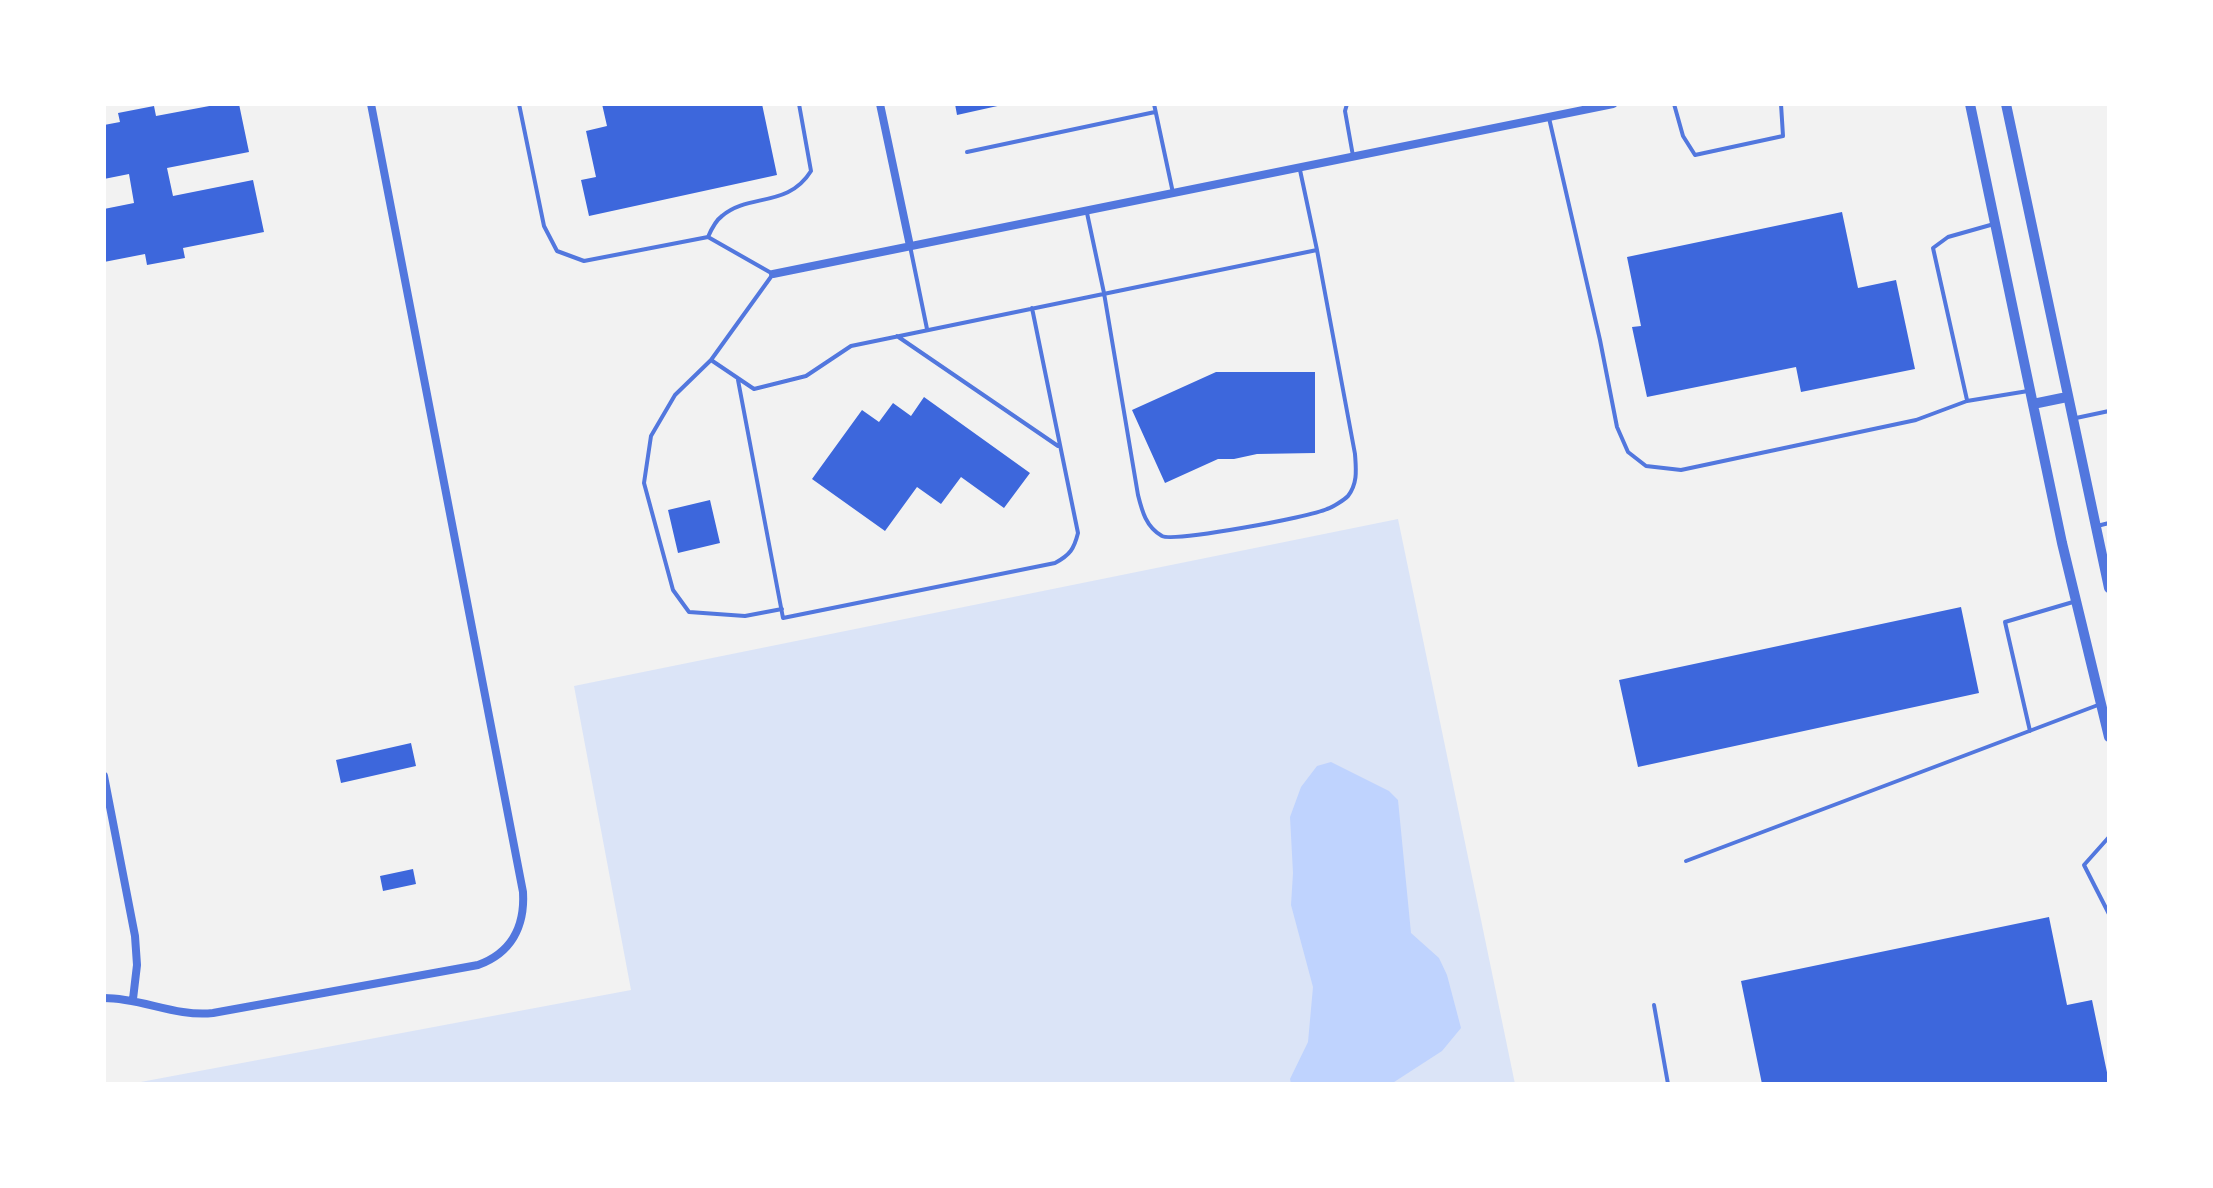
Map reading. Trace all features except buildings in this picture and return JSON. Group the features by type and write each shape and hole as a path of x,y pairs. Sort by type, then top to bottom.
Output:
{"street":[{"path":"104,998 133,999 187,1014 213,1013 478,965 500,954 514,938 523,915 523,892 371,104"},
{"path":"880,104 910,246"},
{"path":"773,274 1613,104"},
{"path":"1970,104 2076,601 2109,737"},
{"path":"2006,104 2109,588"},
{"path":"2033,404 2067,397"},
{"path":"104,776 135,936 137,965 133,999"}],"lane":[{"path":"519,104 544,226 557,251 584,261 708,237 773,274 711,360 675,395 651,436 644,483 673,590 689,612 745,616 782,609"},
{"path":"708,237 722,215 790,192 803,184 811,171 799,104"},
{"path":"1154,104 1173,193"},
{"path":"1347,104 1345,111 1353,156"},
{"path":"1674,104 1683,136 1695,155 1783,136 1781,104"},
{"path":"967,152 1155,112"},
{"path":"1549,118 1617,427 1628,452 1646,466 1681,470 1916,420 1967,401 2030,390"},
{"path":"1087,210 1143,515 1152,530 1166,538 1213,533 1327,510 1348,496 1356,480 1355,454 1300,167"},
{"path":"1967,401 1933,248 1948,237 1994,224"},
{"path":"910,246 927,329"},
{"path":"711,360 754,389 806,376 851,346 1317,250"},
{"path":"738,378 783,618 1055,563 1074,549 1078,533 1032,308"},
{"path":"897,336 1060,448"},
{"path":"2071,419 2109,411"},
{"path":"2095,527 2109,523"},
{"path":"2030,731 2005,622 2076,601"},
{"path":"1686,861 2100,705"},
{"path":"2109,837 2084,865 2109,914"},
{"path":"1654,1005 1668,1084"}],"shaded area":[{"path":"1398,519 1515,1084 130,1084 631,990 574,686"}],"water":[{"path":"1331,762 1389,791 1398,800 1411,933 1439,958 1447,975 1461,1028 1442,1051 1391,1084 1291,1084 1290,1079 1308,1042 1313,987 1291,905 1290,817 1301,787 1317,766"}]}
